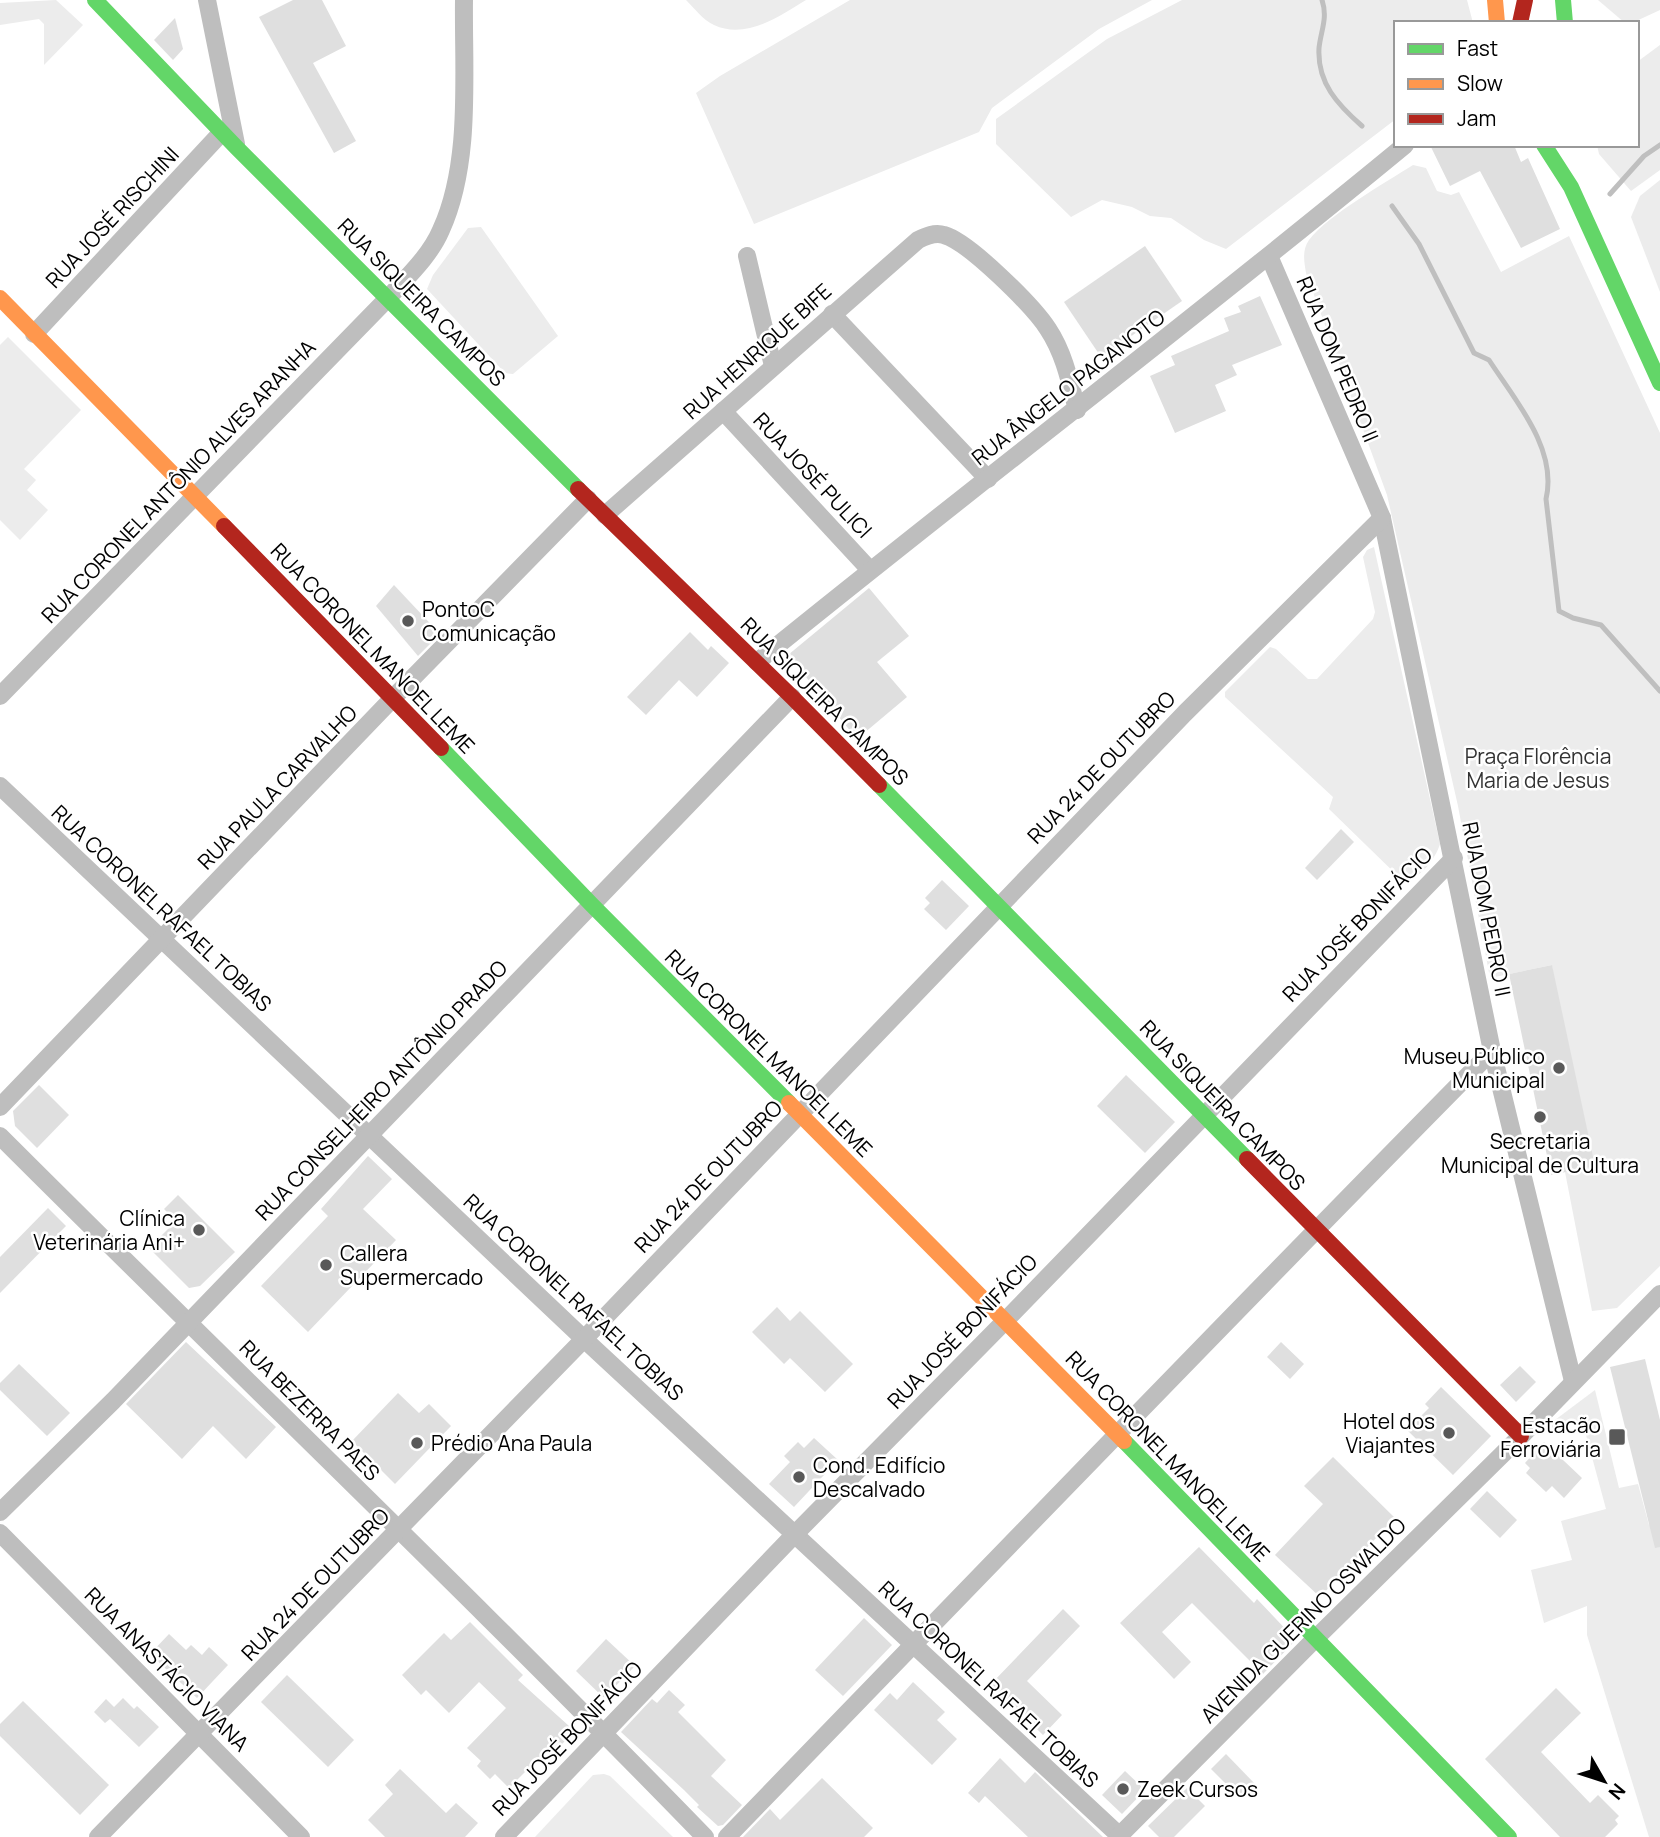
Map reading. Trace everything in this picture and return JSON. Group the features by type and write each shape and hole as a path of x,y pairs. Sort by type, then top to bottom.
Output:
{"street":[{"name":"RUA SIQUEIRA CAMPOS","path":"95,0 237,148 588,499 792,697 1521,1436"},
{"path":"207,0 237,148"},
{"name":"RUA CORONEL ANTÔNIO ALVES ARANHA","path":"0,696 425,257 441,230 452,196 462,140 464,0"},
{"path":"1495,0 1497,21"},
{"path":"1520,21 1525,0"},
{"path":"1563,0 1564,21"},
{"name":"RUA JOSÉ RISCHINI","path":"34,334 223,131"},
{"name":"RUA ÂNGELO PAGANOTO","path":"757,662 870,570 1077,410 1403,147"},
{"path":"1545,147 1571,187 1660,383"},
{"path":"1566,147 1571,187"},
{"name":"RUA HENRIQUE BIFE","path":"605,515 832,314 918,240 931,234 944,234 987,265 1015,291 1048,329 1066,363 1077,410"},
{"path":"747,256 773,366"},
{"name":"RUA DOM PEDRO II","path":"1269,256 1382,518 1492,1051 1573,1381"},
{"name":"RUA CORONEL MANOEL LEME","path":"0,298 592,905 1118,1435 1509,1837"},
{"path":"832,314 988,479"},
{"name":"RUA JOSÉ PULICI","path":"723,411 870,570"},
{"name":"RUA PAULA CARVALHO","path":"0,1107 588,499"},
{"name":"RUA 24 DE OUTUBRO","path":"98,1837 584,1339 998,905 1185,713 1382,518"},
{"name":"RUA CONSELHEIRO ANTÔNIO PRADO","path":"0,1512 188,1324 792,697"},
{"name":"RUA CORONEL RAFAEL TOBIAS","path":"0,786 584,1339 1120,1837"},
{"name":"RUA JOSÉ BONIFÁCIO","path":"504,1837 794,1535 1454,858"},
{"path":"727,1837 1492,1051"},
{"name":"RUA BEZERRA PAES","path":"0,1136 603,1732 705,1837"},
{"name":"AVENIDA GUERINO OSWALDO","path":"1120,1837 1660,1294"},
{"name":"RUA ANASTÁCIO VIANA","path":"0,1533 301,1837"}],"green space":[{"path":"56,0 83,25 44,65 44,24 39,19 0,25 0,3"},
{"path":"686,0 806,0 762,24 738,30 710,23"},
{"path":"850,0 1152,0 1099,29 992,108 979,132 754,224 696,93 720,76"},
{"path":"1182,0 1467,0 1472,21 1394,21 1394,121 1226,249 1204,240 1171,218 1150,216 1132,207 1102,200 1071,217 996,144 996,119 1107,39"},
{"path":"1598,0 1660,0 1660,10 1636,21 1623,21"},
{"path":"1660,45 1660,170 1631,191 1599,154 1597,147 1639,147 1639,61"},
{"name":"Praça Florência Maria de Jesus","path":"1413,165 1426,168 1437,191 1451,195 1459,192 1501,272 1569,236 1660,433 1660,1266 1617,1308 1592,1311 1565,1172 1552,965 1490,978 1458,806 1387,495 1306,273 1305,248 1318,230 1358,200"},
{"path":"1660,180 1660,292 1631,217 1640,196"},
{"path":"481,227 558,336 513,374 505,373 427,289 433,275 468,228"},
{"path":"8,337 81,410 24,469 36,480 27,490 48,510 20,540 0,520 0,345"},
{"path":"1374,547 1440,844 1427,867 1405,883 1329,809 1333,797 1225,697 1225,692 1270,647 1276,649 1308,679 1317,679 1373,619 1375,612 1363,557 1367,550"},
{"path":"1595,1390 1619,1488 1638,1484 1649,1525 1660,1522 1660,1837 1649,1837 1587,1635 1587,1606 1544,1623 1531,1570 1572,1560 1561,1521 1606,1509 1582,1420 1539,1432"},
{"path":"593,1775 610,1776 673,1837 535,1837"}],"building":[{"path":"293,0 322,0 346,46 313,63 356,141 334,153 259,17"},
{"path":"175,18 183,49 173,60 154,40"},
{"path":"1431,147 1515,147 1521,162 1528,158 1560,229 1521,248 1480,171 1450,186"},
{"path":"1145,246 1182,301 1101,357 1064,302"},
{"path":"1260,296 1282,345 1232,365 1237,375 1215,385 1226,411 1175,433 1150,376 1175,365 1171,356 1229,331 1224,318 1241,312 1238,306"},
{"name":"PontoC Comunicação","path":"394,585 440,634 418,656 376,606"},
{"path":"869,588 909,636 877,662 907,697 857,739 788,655"},
{"path":"690,632 708,650 711,646 729,663 697,697 679,680 646,715 627,697"},
{"path":"1341,829 1354,842 1317,880 1305,868"},
{"path":"942,880 969,906 946,930 924,909 930,903 925,898"},
{"name":"Museu Público Municipal","path":"1552,965 1595,1166 1551,1175 1509,974"},
{"path":"1126,1075 1175,1122 1145,1153 1097,1106"},
{"path":"39,1085 69,1115 37,1148 15,1126 13,1111"},
{"name":"Callera Supermercado","path":"368,1156 392,1179 363,1209 396,1240 308,1332 261,1286 328,1216 321,1209"},
{"path":"178,1195 235,1252 200,1286 189,1288 149,1248 176,1221 164,1209"},
{"path":"48,1208 66,1226 0,1293 0,1257"},
{"path":"777,1307 790,1321 800,1311 853,1364 825,1392 790,1358 784,1364 752,1332"},
{"path":"186,1342 276,1427 246,1459 213,1426 182,1459 126,1404"},
{"path":"1281,1342 1304,1364 1290,1379 1267,1357"},
{"path":"1645,1359 1660,1420 1660,1547 1655,1548 1610,1367"},
{"path":"19,1364 70,1413 47,1436 0,1390 0,1383"},
{"path":"1520,1366 1536,1382 1516,1402 1500,1385"},
{"name":"Hotel dos Viajantes","path":"1441,1387 1491,1436 1453,1475 1407,1430 1429,1408 1425,1404"},
{"path":"398,1393 419,1413 429,1404 451,1426 395,1484 352,1441"},
{"name":"Cond. Edifício Descalvado","path":"814,1438 838,1460 794,1507 769,1484 790,1462 784,1456 798,1442 804,1448"},
{"path":"1544,1442 1582,1478 1564,1498 1552,1486 1546,1492 1526,1473 1530,1468 1525,1463"},
{"path":"1333,1457 1395,1518 1320,1597 1275,1555 1323,1504 1304,1486"},
{"path":"1487,1491 1517,1520 1500,1538 1470,1509"},
{"path":"1199,1547 1254,1603 1257,1599 1296,1640 1263,1674 1192,1603 1162,1632 1191,1662 1174,1679 1120,1623"},
{"path":"1063,1609 1080,1626 1027,1681 1062,1715 1043,1735 991,1684"},
{"path":"864,1618 892,1645 843,1696 815,1670"},
{"path":"470,1622 523,1675 518,1680 569,1726 570,1736 543,1763 539,1758 509,1788 495,1774 490,1779 477,1766 481,1761 467,1748 506,1708 479,1682 449,1713 426,1690 421,1695 402,1675 444,1633 451,1640"},
{"path":"169,1634 186,1650 191,1645 202,1655 209,1647 228,1665 197,1698 150,1654"},
{"path":"606,1639 635,1666 604,1698 576,1671"},
{"path":"287,1675 354,1740 328,1767 261,1702"},
{"path":"913,1682 945,1712 937,1720 957,1739 932,1765 874,1710 890,1693 897,1700"},
{"path":"1556,1688 1581,1713 1541,1752 1590,1803 1598,1795 1619,1816 1615,1820 1618,1824 1605,1837 1560,1837 1485,1759"},
{"path":"669,1690 685,1705 678,1712 726,1760 711,1776 742,1805 723,1825 718,1826 697,1807 699,1805 684,1790 621,1732 652,1699 657,1703"},
{"path":"123,1698 134,1709 137,1706 159,1727 139,1747 110,1719 105,1723 94,1712 106,1699 114,1707"},
{"path":"23,1701 109,1785 80,1815 0,1736 0,1724"},
{"path":"1226,1754 1255,1784 1241,1799 1211,1769"},
{"path":"1000,1758 1025,1783 1035,1772 1103,1837 1028,1837 985,1796 979,1803 968,1793"},
{"path":"400,1769 446,1813 456,1803 478,1823 465,1837 385,1837 368,1820 393,1794 385,1785"},
{"path":"1125,1771 1145,1790 1122,1814 1102,1795"},
{"path":"822,1778 873,1828 864,1837 743,1837 770,1809 780,1820"},
{"path":"1187,1788 1205,1806 1174,1837 1159,1837 1148,1826"}],"waterway":[{"path":"1322,0 1324,18 1319,61 1325,83 1337,101 1362,126"},
{"path":"1610,194 1644,156 1660,145"},
{"path":"1392,206 1419,244 1474,353 1489,360 1522,408 1540,444 1546,462 1546,499 1559,611 1573,618 1601,625 1660,691"}],"traffic: fast":[{"path":"95,0 237,148 578,489"},
{"path":"1563,0 1565,21"},
{"path":"1545,147 1571,187 1660,383"},
{"path":"441,748 789,1103"},
{"path":"879,785 1247,1159"},
{"path":"1124,1441 1509,1837"}],"traffic: slow":[{"path":"1495,0 1497,21"},
{"path":"0,298 224,526"},
{"path":"789,1103 1124,1441"}],"traffic: jam":[{"path":"1520,21 1525,0"},
{"path":"578,489 879,785"},
{"path":"224,526 441,748"},
{"path":"1247,1159 1521,1436"}],"place":[{"name":"PontoC Comunicação","path":"408,621"},
{"name":"Museu Público Municipal","path":"1559,1068"},
{"name":"Secretaria Municipal de Cultura","path":"1540,1117"},
{"name":"Clínica Veterinária Ani+","path":"199,1230"},
{"name":"Callera Supermercado","path":"326,1265"},
{"name":"Hotel dos Viajantes","path":"1449,1433"},
{"name":"Estacão Ferroviária","path":"1617,1437"},
{"name":"Prédio Ana Paula","path":"417,1443"},
{"name":"Cond. Edifício Descalvado","path":"799,1477"},
{"name":"Zeek Cursos","path":"1123,1789"}]}
